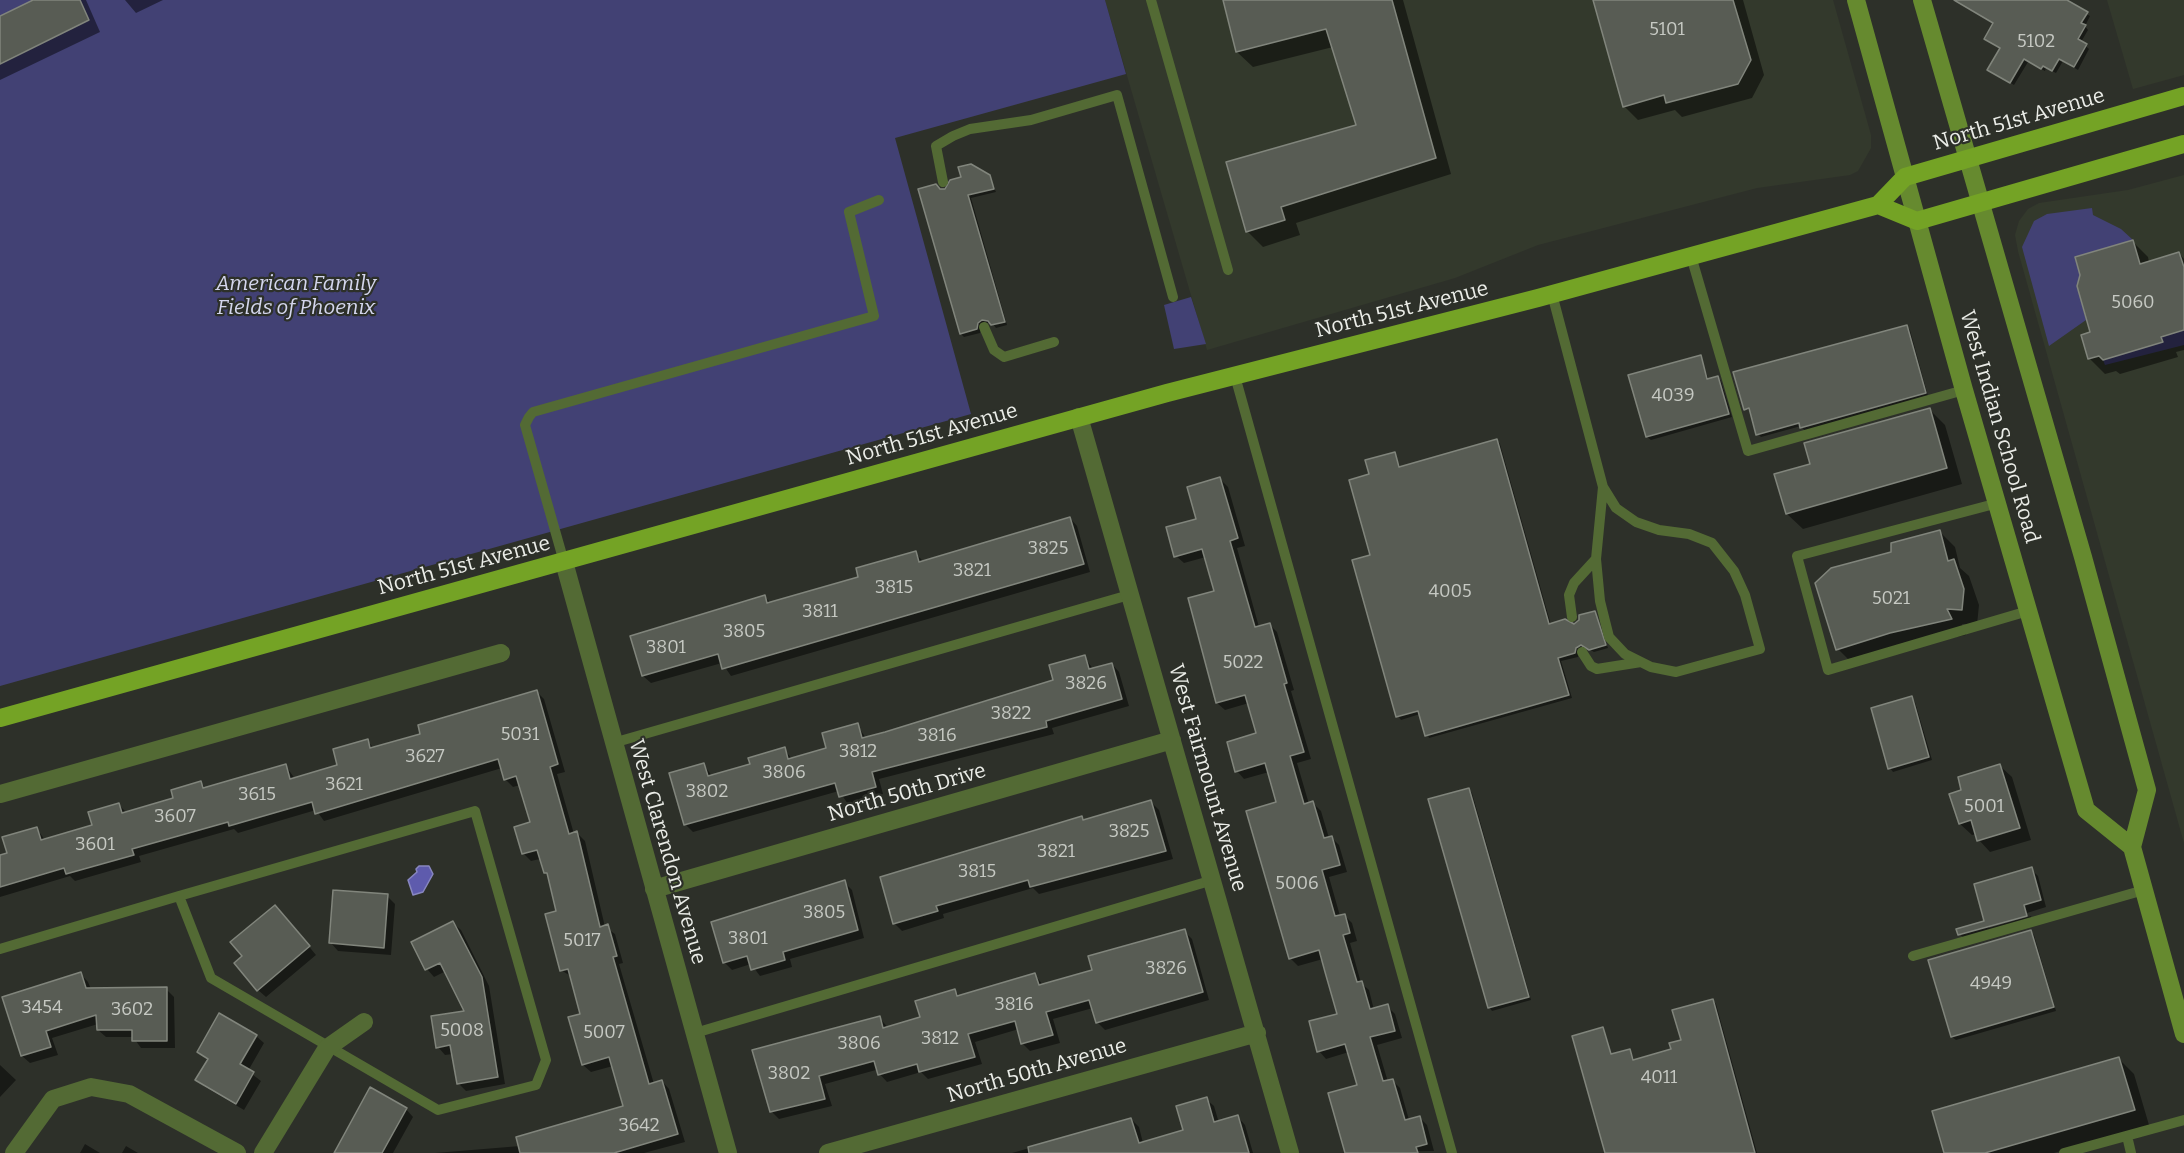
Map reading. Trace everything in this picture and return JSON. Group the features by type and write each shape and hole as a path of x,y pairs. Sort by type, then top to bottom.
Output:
{"main road":[{"name":"West Indian School Road","path":"1856,0 1964,390 2086,810 2132,847"},
{"path":"1922,0 2083,557 2147,790 2132,847 2184,1034"},
{"name":"North 51st Avenue","path":"0,718 1079,417 1552,294 1878,205 1905,177 2184,96"},
{"path":"1878,205 1917,221 2184,144"}],"street":[{"name":"West Fairmount Avenue","path":"1079,417 1290,1153"},
{"name":"West Clarendon Avenue","path":"564,562 728,1153"},
{"path":"0,794 501,653"},
{"name":"North 50th Drive","path":"654,889 1172,740"},
{"path":"263,1153 327,1048 364,1022"},
{"name":"North 50th Avenue","path":"828,1153 1257,1032"},
{"path":"14,1153 53,1099 91,1087 129,1094 237,1153"}],"lane":[{"path":"1151,0 1228,270"},
{"path":"943,182 936,146 953,136 970,129 1031,120 1117,95 1173,297"},
{"path":"564,562 525,425 533,412 874,316 849,212 879,200"},
{"path":"1691,256 1741,435 1750,452 1964,390"},
{"path":"1552,294 1603,487 1616,508 1636,522 1659,530 1689,534 1712,543 1734,571 1745,595 1760,649 1676,672 1641,662 1625,654 1609,637 1600,602 1596,559 1603,487"},
{"path":"984,327 994,350 1004,357 1054,342"},
{"path":"1235,376 1452,1153"},
{"path":"1998,503 1797,556 1828,670 2028,611"},
{"path":"1572,618 1569,595 1574,582 1596,559"},
{"path":"613,742 1129,594"},
{"path":"1582,651 1591,666 1598,669 1641,662"},
{"path":"0,949 179,896 475,811 546,1060 536,1085 438,1110 327,1048 211,978 179,896"},
{"path":"695,1033 1213,880"},
{"path":"1913,956 2144,890"},
{"path":"2064,1153 2184,1120"},
{"path":"2127,1136 2131,1153"}],"shaded area":[{"path":"1105,0 1833,0 1871,135 1871,148 1858,171 1850,175 1757,188 1538,245 1455,278 1207,350"},
{"path":"2107,0 2184,0 2184,75 2133,89"},
{"path":"2184,175 2184,843 2015,235 2019,221 2028,209 2039,203 2128,190"},
{"path":"419,866 429,866 433,874 423,892 413,895 408,880 417,872 416,869"}],"green space":[{"name":"American Family Fields of Phoenix","path":"0,0 1105,0 1126,74 895,138 971,414 0,686"},
{"path":"2092,208 2093,215 2121,229 2133,240 2075,257 2080,275 2077,286 2086,320 2049,346 2022,247 2034,221 2047,214"},
{"path":"1191,297 1206,344 1174,349 1164,305"},
{"path":"2184,330 2184,345 2105,365 2103,360 2163,342 2161,337"}],"building":[{"path":"33,0 80,0 89,20 0,64 0,16"},
{"path":"1223,0 1392,0 1436,158 1281,207 1285,220 1246,232 1226,162 1356,125 1326,29 1236,52"},
{"path":"1593,0 1733,0 1751,60 1738,84 1666,103 1664,95 1623,107"},
{"path":"1954,0 2067,0 2088,12 2081,23 2086,25 2078,39 2087,44 2074,67 2059,59 2052,71 2043,66 2041,69 2024,59 2010,83 1987,70 2000,48 1984,39 1993,23"},
{"path":"971,164 990,175 994,189 968,195 1005,322 991,325 988,321 982,320 978,323 977,329 960,334 918,189 936,184 940,189 945,189 950,180 961,177 958,167"},
{"path":"2133,240 2140,264 2179,252 2184,267 2184,330 2161,337 2163,342 2103,360 2099,356 2088,359 2081,335 2090,332 2077,286 2080,275 2075,257"},
{"path":"1907,325 1926,393 1800,428 1799,423 1756,435 1749,408 1744,410 1733,372"},
{"path":"1701,355 1707,379 1718,376 1729,414 1646,437 1628,375"},
{"path":"1930,408 1947,468 1786,514 1774,474 1810,464 1804,443"},
{"path":"1497,439 1549,624 1565,619 1574,624 1579,620 1579,615 1595,611 1606,645 1589,650 1581,645 1576,648 1575,653 1558,658 1569,695 1425,736 1418,711 1396,717 1352,560 1370,555 1349,480 1369,474 1365,460 1395,452 1399,467"},
{"path":"1220,477 1238,538 1230,541 1255,627 1270,623 1287,683 1284,684 1304,752 1290,756 1304,804 1313,801 1324,838 1332,836 1340,865 1322,870 1335,916 1345,914 1350,933 1343,935 1357,982 1362,981 1370,1009 1388,1004 1395,1031 1370,1037 1383,1081 1393,1079 1405,1120 1420,1116 1427,1144 1416,1147 1418,1153 1345,1153 1328,1093 1357,1085 1345,1044 1317,1052 1309,1021 1337,1014 1319,950 1289,959 1246,811 1276,802 1265,763 1235,772 1227,742 1256,733 1245,695 1216,703 1188,598 1214,591 1202,549 1174,557 1166,527 1196,519 1187,487"},
{"path":"1070,517 1084,564 722,669 718,654 642,676 630,636 765,595 767,603 858,577 856,568 916,551 919,562"},
{"path":"1940,530 1948,561 1954,559 1964,589 1962,610 1947,609 1952,619 1890,633 1836,650 1815,583 1831,568 1891,552 1891,543"},
{"path":"1085,655 1089,669 1112,663 1122,699 1046,721 1047,727 872,772 876,787 839,797 835,783 684,825 669,773 704,763 708,776 750,764 748,758 785,747 788,759 826,748 822,733 858,723 862,738 885,732 1053,680 1049,665"},
{"path":"537,690 558,764 550,767 569,834 577,831 600,927 608,924 617,956 613,957 649,1084 662,1080 678,1134 614,1153 520,1153 516,1137 623,1106 609,1057 582,1065 568,1017 580,1014 568,969 560,971 545,914 556,911 547,873 544,873 537,850 522,854 514,827 530,822 516,776 504,780 498,759 315,814 312,802 229,826 228,822 132,849 134,855 66,874 64,868 0,887 0,855 7,853 2,837 37,827 41,840 92,825 88,812 119,803 122,813 173,798 171,790 201,781 203,788 286,764 290,779 337,765 333,749 368,739 370,748 420,734 418,725"},
{"path":"1912,696 1929,757 1888,769 1871,708"},
{"path":"2000,764 2020,828 1977,841 1971,820 1959,824 1949,794 1961,790 1958,777"},
{"path":"1469,788 1529,997 1488,1008 1428,799"},
{"path":"1151,800 1166,851 1030,887 1028,880 936,906 938,911 893,924 880,877 1082,816 1083,820"},
{"path":"2032,867 2041,900 2024,905 2027,916 1958,935 1956,929 1984,921 1974,884"},
{"path":"845,880 858,930 783,952 785,960 751,970 747,956 723,963 711,922"},
{"path":"333,890 388,894 384,948 329,943"},
{"path":"275,905 310,946 257,991 234,963 242,956 230,942"},
{"path":"453,921 482,977 498,1077 457,1084 450,1045 436,1048 431,1016 464,1011 440,963 425,970 411,942"},
{"path":"1185,929 1203,992 1096,1023 1089,1000 1046,1012 1053,1035 1021,1044 1015,1021 968,1034 975,1057 919,1072 917,1064 878,1075 874,1061 819,1076 825,1099 770,1112 752,1050 880,1016 883,1028 920,1017 915,1001 955,989 957,996 1035,973 1039,985 1092,970 1088,956"},
{"path":"2031,930 2054,1007 1951,1037 1928,960"},
{"path":"81,972 86,988 167,987 167,1041 132,1041 132,1030 97,1030 96,1015 46,1031 51,1047 21,1056 2,997"},
{"path":"1713,999 1755,1153 1605,1153 1572,1036 1603,1027 1611,1054 1630,1049 1633,1060 1671,1049 1669,1043 1681,1040 1672,1010"},
{"path":"219,1013 257,1035 240,1064 254,1072 236,1104 195,1080 208,1059 197,1052"},
{"path":"2119,1057 2135,1110 1985,1153 1944,1153 1932,1111"},
{"path":"370,1087 407,1108 382,1153 334,1153"},
{"path":"1207,1097 1214,1122 1238,1115 1249,1153 1029,1153 1028,1147 1131,1118 1139,1143 1183,1130 1176,1106"}]}
